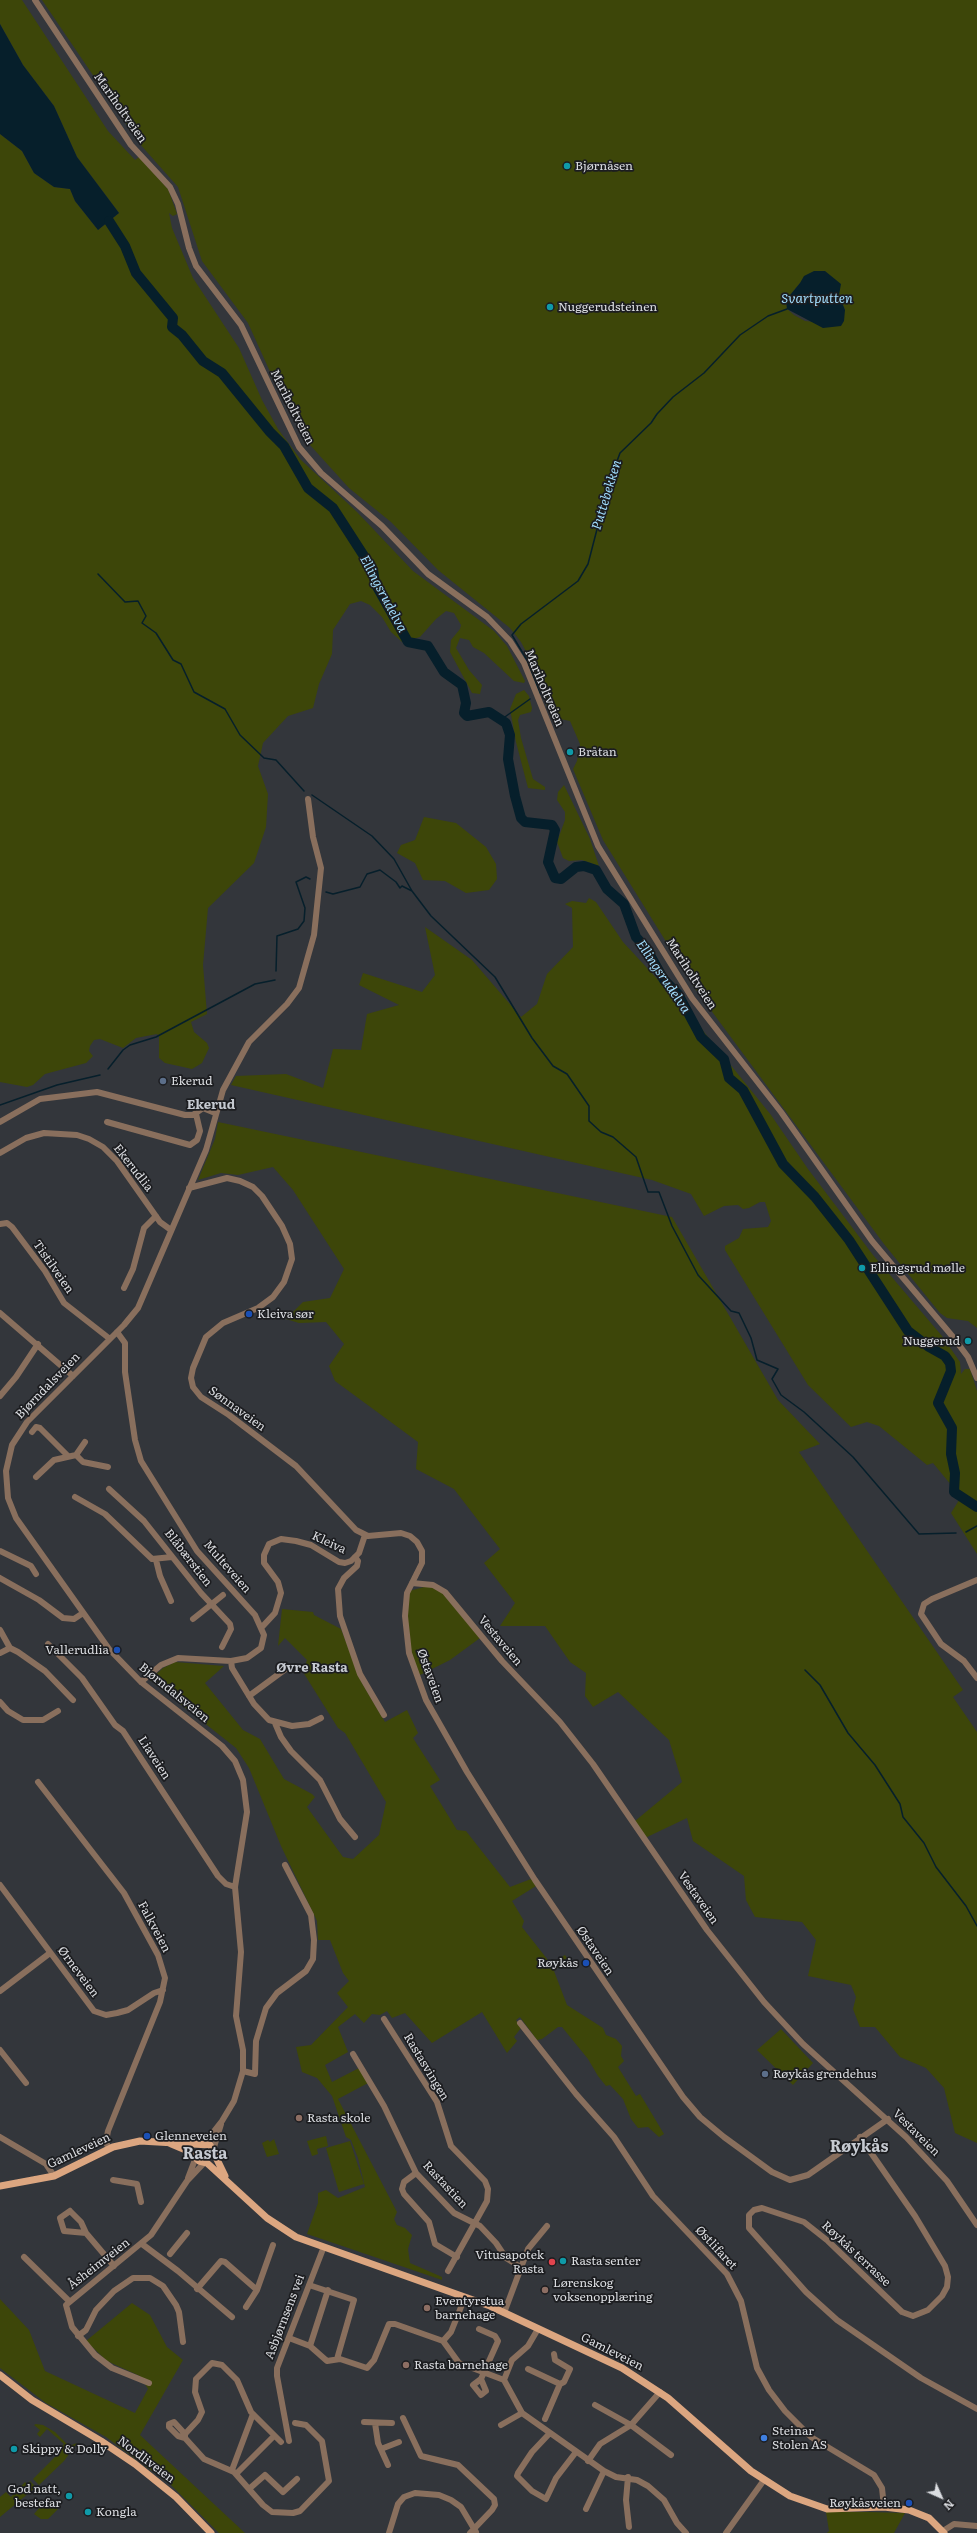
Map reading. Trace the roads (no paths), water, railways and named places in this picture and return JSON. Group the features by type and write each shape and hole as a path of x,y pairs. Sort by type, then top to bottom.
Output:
{"main road":[{"name":"Gamleveien","path":"0,2186 54,2176 108,2149 133,2142 202,2144 214,2153 227,2179"},
{"name":"Gamleveien","path":"168,2143 196,2157 227,2179 274,2224 296,2237 323,2249 465,2297 504,2313 612,2363 660,2392 764,2480 790,2496 817,2507 838,2510 884,2507 922,2514 943,2532"},
{"path":"196,2157 197,2148 202,2144"},
{"path":"205,2163 214,2153"},
{"name":"Nordliveien","path":"0,2375 32,2400 101,2441 135,2464 176,2497 211,2533"}],"street":[{"name":"Mariholtveien","path":"35,0 131,145 170,187 178,204 188,248 196,266 241,325 299,447 321,473 382,526 428,574 487,617 510,641 524,663 598,846 692,998 781,1112 872,1241 953,1336 966,1354 977,1378"},
{"name":"Bjørndalsveien","path":"202,2144 222,2121 237,2094 243,2071 243,2050 236,2016 241,1952 235,1887 247,1812 245,1787 238,1767 217,1741 140,1682 112,1654 19,1524 3,1489 7,1460 17,1436 37,1411 135,1313 144,1298 171,1230 209,1144 215,1113 223,1090 249,1042 287,1004 302,980 305,959 314,935 321,868 313,837 308,799"},
{"path":"0,1122 40,1099 97,1092 181,1114 196,1114 203,1108 215,1113"},
{"path":"107,1122 190,1145 197,1140 200,1131 196,1114"},
{"name":"Ekerudlia","path":"0,1153 26,1138 44,1133 77,1134 89,1139 103,1147 117,1161 163,1225 171,1230"},
{"name":"Sønnaveien","path":"189,1188 227,1178 240,1181 253,1187 262,1196 282,1226 290,1244 292,1259 284,1282 273,1297 258,1308 223,1323 206,1337 193,1368 191,1378 193,1387 201,1397 229,1415 296,1466 349,1524 365,1535"},
{"path":"124,1288 133,1269 144,1228 156,1216"},
{"name":"Tistilveien","path":"0,1224 7,1222 12,1227 45,1271 64,1303 110,1339"},
{"path":"0,1313 38,1344 73,1376"},
{"name":"Multeveien","path":"117,1332 126,1346 125,1372 136,1440 141,1461 197,1551 250,1609 262,1627"},
{"path":"0,1396 16,1378 38,1344"},
{"path":"32,1432 36,1427 40,1428 68,1456"},
{"path":"36,1477 54,1460 76,1454 85,1442"},
{"path":"76,1454 84,1462 108,1467"},
{"name":"Blåbærstien","path":"108,1489 144,1521 231,1627 222,1647"},
{"path":"75,1497 105,1514 146,1554 156,1560 172,1557"},
{"path":"365,1535 400,1533 415,1540 420,1548 422,1559 412,1583"},
{"name":"Kleiva","path":"262,1627 275,1613 282,1593 280,1586 264,1559 265,1550 271,1543 284,1539 301,1542 315,1547 343,1563 350,1562 355,1557 365,1535"},
{"path":"0,1551 31,1566 36,1574"},
{"name":"Kleiva","path":"355,1557 358,1562 357,1566 344,1578 338,1589 340,1616 360,1674 384,1716"},
{"path":"156,1560 160,1576 171,1601"},
{"path":"0,1578 39,1600 63,1618 74,1619 83,1613"},
{"path":"977,1580 932,1598 924,1604 921,1614 942,1644 964,1661 977,1678"},
{"name":"Vestaveien","path":"412,1583 433,1585 447,1594 502,1661 549,1710 579,1745 707,1930 781,2022 831,2071 888,2120 942,2175 977,2225"},
{"name":"Østaveien","path":"412,1583 405,1603 408,1648 418,1680 434,1715 535,1880 590,1963 689,2105 706,2123 732,2144 772,2172 788,2180 797,2180 808,2175 860,2137 888,2120"},
{"path":"192,1618 223,1595"},
{"path":"140,1682 161,1664 178,1658 231,1661 247,1658 259,1650 264,1640 262,1627"},
{"path":"0,1630 10,1648 45,1670 73,1700"},
{"name":"Liaveien","path":"48,1644 82,1678 115,1725 123,1731 218,1876 226,1884 235,1887"},
{"path":"0,1653 10,1648"},
{"path":"231,1661 232,1668 261,1714 275,1723 297,1726 309,1724 321,1718"},
{"path":"249,1696 287,1668"},
{"path":"0,1702 8,1711 23,1720 44,1720 58,1711"},
{"path":"275,1723 281,1738 291,1752 320,1780 340,1819 355,1837"},
{"name":"Falkveien","path":"38,1782 124,1893 158,1955 165,1978 163,1990 108,2131 106,2142 108,2149"},
{"path":"243,2071 255,2074 256,2041 266,2008 277,1993 306,1971 312,1959 314,1940 311,1915 285,1864"},
{"name":"Ørneveien","path":"0,1885 88,2004 100,2014 117,2014 128,2010 154,1993 163,1990"},
{"path":"0,1991 50,1952"},
{"name":"Rastasvingen","path":"384,2019 436,2102 451,2146 487,2185 489,2197 476,2224 448,2271"},
{"name":"Østlifaret","path":"520,2023 576,2094 614,2137 653,2196 727,2274 741,2301 757,2368 768,2390 785,2411 811,2437 874,2475 882,2488 884,2507"},
{"path":"0,2050 26,2084"},
{"name":"Rastastien","path":"353,2054 384,2106 416,2173 454,2213 476,2224 488,2233 506,2258 522,2268"},
{"name":"Bjørndalsveien","path":"214,2153 222,2121"},
{"path":"0,2137 46,2164 54,2176"},
{"name":"Røykås terrasse","path":"860,2137 915,2216 945,2266 948,2277 947,2287 942,2296 928,2310 914,2316 902,2312 820,2234 804,2222 762,2208 754,2210 749,2215 749,2228 806,2292 837,2320 921,2378 977,2409"},
{"name":"Åsheimveien","path":"187,2182 196,2157"},
{"name":"Åsheimveien","path":"24,2257 67,2303 142,2244 156,2230 187,2182 205,2163"},
{"path":"416,2173 404,2182 402,2188 404,2194 429,2222 435,2244 456,2257"},
{"path":"113,2180 136,2184 141,2202"},
{"path":"86,2233 64,2231 60,2221 61,2216 70,2211 81,2222 86,2233 114,2266"},
{"path":"504,2313 533,2240 547,2226"},
{"path":"170,2254 187,2234"},
{"name":"Åsheimveien","path":"142,2244 232,2317"},
{"path":"246,2307 257,2290 273,2245"},
{"name":"Asbjørnsens vei","path":"289,2441 277,2376 277,2368 323,2249"},
{"path":"197,2289 221,2261 225,2262 257,2290"},
{"path":"78,2336 86,2330 96,2310 114,2291 133,2278 150,2278 163,2286 176,2304 179,2312 182,2342"},
{"path":"309,2285 328,2290 354,2300 337,2359"},
{"path":"310,2346 328,2290"},
{"path":"443,2341 451,2332 465,2297"},
{"path":"67,2303 72,2327 78,2336 106,2364 149,2383"},
{"path":"289,2338 310,2346 327,2361 337,2359 367,2368 374,2360 387,2326 391,2324 443,2341 459,2363 504,2380 522,2413 547,2432 604,2471 616,2477 628,2477 648,2486 664,2500 677,2523 686,2533"},
{"path":"478,2329 498,2338 481,2379"},
{"path":"504,2380 512,2360 528,2346 538,2329"},
{"path":"545,2419 560,2384 564,2382 570,2369 555,2360 554,2354"},
{"path":"281,2442 253,2414 237,2380 222,2365 212,2363 196,2379 195,2392 202,2412 198,2420 185,2436 204,2459 234,2472 268,2510 294,2513 302,2510 327,2484 328,2467 322,2441 306,2425 295,2423"},
{"path":"528,2369 560,2384"},
{"path":"588,2461 606,2438 630,2425 660,2392"},
{"path":"594,2405 630,2425 670,2455"},
{"path":"501,2425 522,2413"},
{"path":"234,2472 253,2414"},
{"path":"389,2533 398,2504 404,2497 415,2493 438,2495 452,2500 461,2507 473,2532 495,2505 494,2499 458,2465 421,2456 403,2418"},
{"path":"364,2422 392,2423"},
{"path":"375,2423 381,2449 388,2465"},
{"path":"547,2432 517,2476 532,2491 546,2499 556,2478 576,2452"},
{"path":"234,2472 274,2436"},
{"path":"381,2449 399,2442"},
{"path":"586,2510 604,2471"},
{"path":"249,2489 265,2475 282,2492 297,2479"},
{"path":"628,2477 626,2500 629,2527"},
{"path":"726,2533 764,2480"},
{"name":"Gamleveien","path":"943,2532 954,2524 977,2526"}],"water":[{"path":"0,24 23,65 54,106 77,157 119,213 98,230 75,201 70,189 54,187 34,173 22,151 0,134"},
{"name":"Svartputten","path":"814,271 825,271 841,284 839,295 845,310 844,321 841,326 823,328 787,309 786,300 804,276"}],"waterway":[{"name":"Ellingsrudelva","path":"109,221 125,246 136,273 173,318 172,327 182,335 203,361 222,373 270,432 284,446 308,488 333,508 373,570 375,583 408,642 428,646 444,672 462,685 466,703 464,713 467,716 489,712 506,723 510,735 508,759 521,818 525,822 552,825 555,830 548,862 555,878 561,879 576,867 584,866 596,870 607,889 624,904 636,937 646,948 664,980 678,994 701,1037 724,1059 729,1078 743,1090 783,1164 815,1197 849,1240 908,1331 929,1347 945,1356 950,1363 951,1371 938,1403 952,1428 951,1454 955,1473 954,1492 977,1507"},
{"name":"Puttebekken","path":"540,694 527,660 512,635 521,624 578,581 588,564 609,483 620,453 651,423 657,414 673,397 704,373 740,335 768,316 787,309"},
{"path":"98,574 125,602 138,601 146,616 142,623 156,633 173,660 181,664 194,692 225,709 240,735 264,758 276,760 304,791"},
{"name":"Puttebekken","path":"502,719 530,699"},
{"path":"312,795 372,836 394,859 412,891 431,916 495,977 532,1038 553,1066 567,1074 589,1106 589,1121 601,1132 613,1137 636,1157 648,1192 659,1192 672,1226 698,1275 731,1311 739,1313 751,1338 757,1360 778,1369 772,1379 781,1395 804,1412 853,1457 919,1534 956,1533"},
{"path":"326,892 333,894 360,887 367,874 380,870 396,882 400,888 402,886 412,891"},
{"path":"276,971 277,936 298,929 304,921 305,908 296,882 306,877 310,879"},
{"path":"108,1069 123,1050 130,1045 156,1037 255,984 275,980"},
{"path":"0,1105 57,1085 100,1075"},
{"path":"966,1532 977,1526"},
{"path":"805,1670 820,1685 848,1733 875,1765 900,1804 903,1817 924,1843 936,1867 966,1906 977,1926"}],"place":[{"name":"Bjørnåsen","path":"567,166"},
{"name":"Nuggerudsteinen","path":"550,307"},
{"name":"Bråtan","path":"570,752"},
{"name":"Ekerud","path":"163,1081"},
{"name":"Ellingsrud mølle","path":"862,1268"},
{"name":"Kleiva sør","path":"249,1314"},
{"name":"Nuggerud","path":"968,1341"},
{"name":"Vallerudlia","path":"117,1650"},
{"name":"Røykås","path":"586,1963"},
{"name":"Røykås grendehus","path":"765,2074"},
{"name":"Rasta skole","path":"299,2118"},
{"name":"Glenneveien","path":"147,2136"},
{"name":"Rasta senter","path":"563,2261"},
{"name":"Vitusapotek Rasta","path":"552,2262"},
{"name":"Lørenskog voksenopplæring","path":"545,2290"},
{"name":"Eventyrstua barnehage","path":"427,2308"},
{"name":"Rasta barnehage","path":"406,2365"},
{"name":"Steinar Stolen AS","path":"764,2438"},
{"name":"Skippy & Dolly","path":"14,2449"},
{"name":"God natt, bestefar","path":"69,2496"},
{"name":"Røykåsveien","path":"909,2503"},
{"name":"Kongla","path":"88,2512"}],"district":[{"name":"Ekerud","path":"211,1105"},
{"name":"Øvre Rasta","path":"312,1668"},
{"name":"Røykås","path":"859,2147"},
{"name":"Rasta","path":"205,2154"}]}
